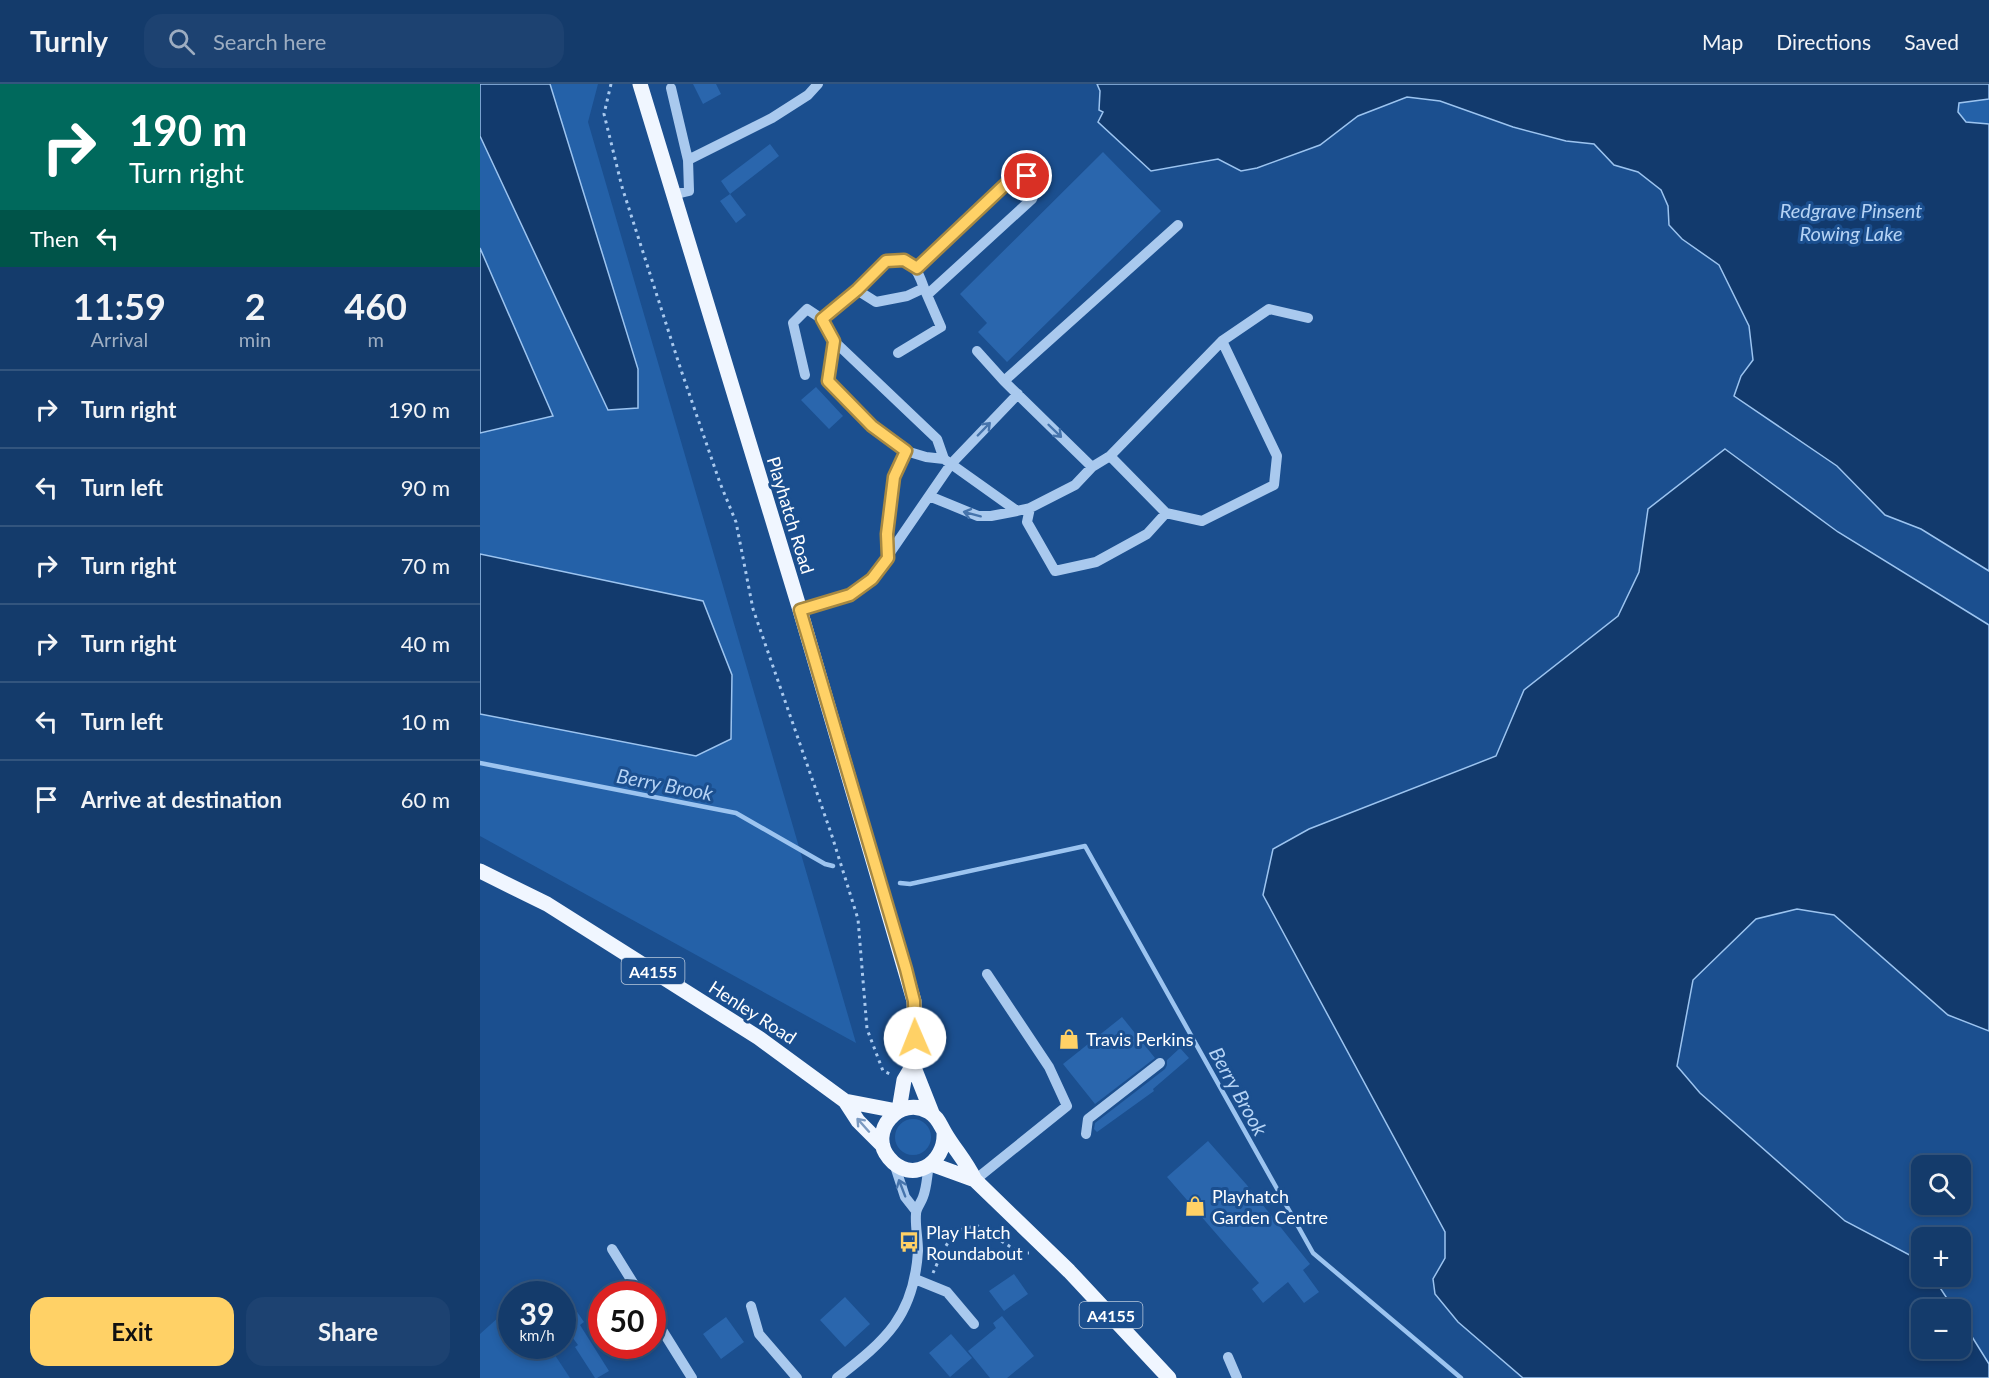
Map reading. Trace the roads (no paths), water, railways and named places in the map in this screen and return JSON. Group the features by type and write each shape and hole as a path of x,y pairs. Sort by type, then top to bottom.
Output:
{"main road":[{"name":"Playhatch Road","path":"640,84 800,610 914,1001 915,1038 912,1065 904,1080 898,1111"},
{"name":"Henley Road","path":"480,871 547,904 750,1032 844,1101 858,1121 883,1146"},
{"path":"912,1065 932,1113 942,1125 944,1132 942,1150 930,1165 915,1170 894,1163 883,1146 883,1130 891,1116 898,1111 916,1107 932,1113"},
{"name":"Henley Road","path":"844,1101 898,1111"},
{"name":"A4155","path":"944,1132 966,1161 975,1180 1051,1254 1169,1378"},
{"name":"A4155","path":"930,1165 975,1180"}],"street":[{"path":"687,160 772,118 808,95 818,84"},
{"path":"670,88 687,160 689,191 672,195"},
{"path":"857,290 876,302 926,291 1032,199 1036,190 1034,181 1027,176 1010,180 917,268"},
{"path":"1005,381 1178,225"},
{"path":"822,319 857,290 886,261 904,260 917,268 940,327 898,353"},
{"path":"805,375 793,323 807,309 822,319 834,341 937,439 947,461"},
{"path":"929,496 978,516 991,516 1030,508 1075,485 1092,466 1110,456 1222,341 1269,309 1308,318"},
{"path":"834,341 828,381 872,426 906,451 947,461 1017,511"},
{"path":"1110,456 1166,513 1202,521 1274,485 1277,456 1222,341"},
{"path":"976,351 1092,466"},
{"path":"800,610 850,595 872,579 929,496 947,461 1018,394"},
{"path":"888,558 887,534 894,477 906,451"},
{"path":"1030,508 1027,522 1054,571 1096,562 1147,534 1166,513"},
{"path":"975,1180 1067,1106 1049,1067 987,974"},
{"path":"1086,1134 1088,1119 1160,1063"},
{"path":"894,1163 905,1197 916,1211"},
{"path":"837,1378 868,1354 894,1325 912,1293 918,1248 916,1211 924,1196 930,1165"},
{"path":"612,1249 632,1281"},
{"path":"915,1279 947,1292 974,1324"},
{"path":"751,1306 759,1334 797,1378"},
{"path":"666,1336 692,1378"},
{"path":"1228,1357 1237,1378"}],"water":[{"path":"480,84 550,84 638,369 638,408 608,410 480,136"},
{"name":"Redgrave Pinsent Rowing Lake","path":"1097,84 1989,84 1989,99 1959,103 1958,112 1966,122 1989,124 1989,571 1921,529 1885,515 1837,466 1734,396 1741,376 1753,360 1749,326 1719,265 1682,239 1669,225 1668,206 1661,190 1638,172 1614,165 1594,144 1566,141 1513,127 1440,101 1407,97 1358,116 1320,145 1257,168 1241,171 1218,159 1151,171 1098,122 1103,112 1099,110 1100,91"},
{"path":"480,248 553,416 480,433"},
{"path":"1725,449 1838,532 1989,625 1989,1031 1948,1015 1834,915 1797,909 1756,919 1693,980 1677,1066 1700,1093 1845,1221 1911,1256 1911,1287 1940,1287 1947,1299 1911,1299 1911,1359 1971,1359 1971,1335 1989,1364 1989,1378 1523,1378 1458,1322 1435,1294 1433,1279 1445,1258 1445,1232 1263,895 1273,849 1309,829 1496,756 1524,690 1618,616 1639,572 1648,509"},
{"path":"480,554 703,601 732,675 731,739 696,756 480,714"}],"waterway":[{"name":"Berry Brook","path":"480,763 736,813 825,864 833,866"},
{"name":"Berry Brook","path":"900,883 910,884 1085,846 1313,1253 1461,1378"}],"place":[{"name":"Travis Perkins","path":"1069,1039"},
{"name":"Playhatch Garden Centre","path":"1195,1206"},
{"name":"Play Hatch Roundabout","path":"909,1242"}]}
